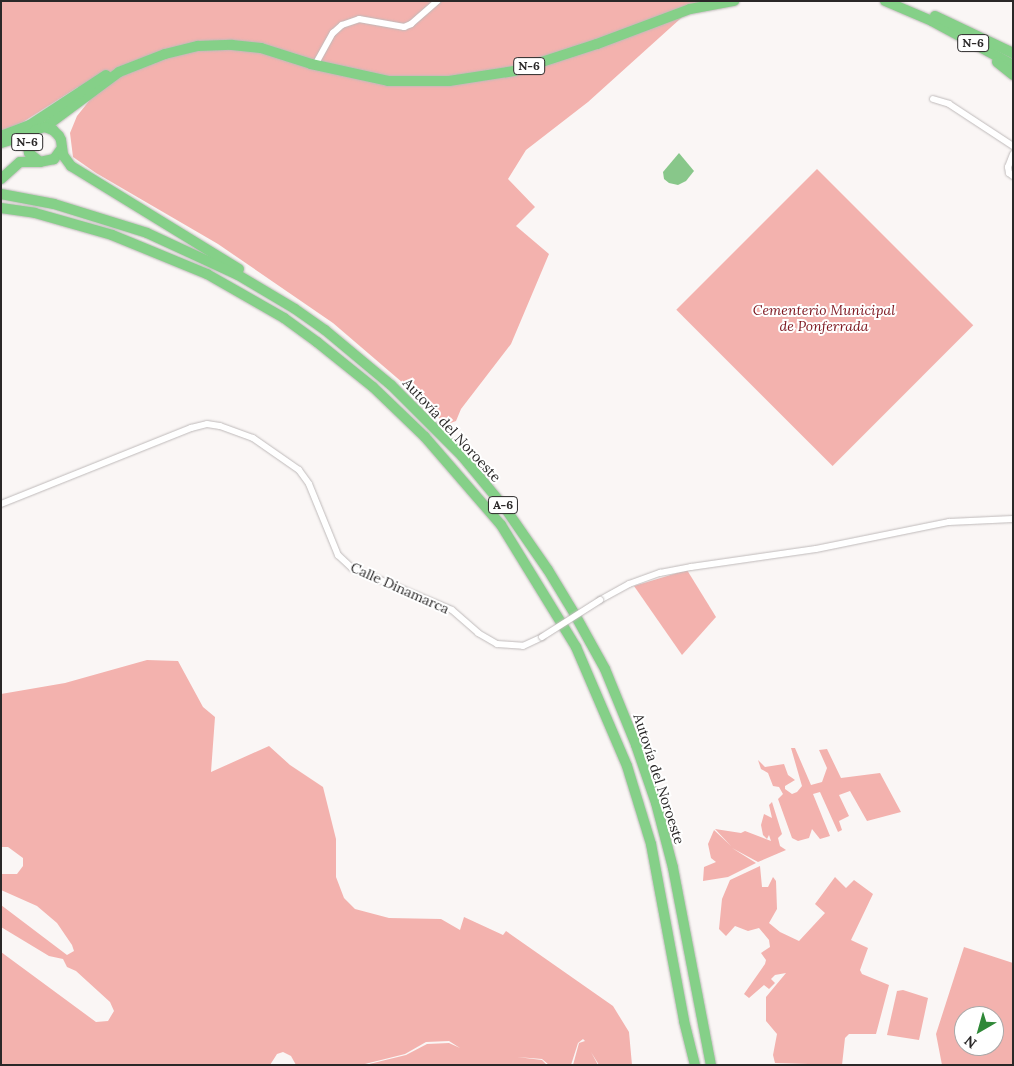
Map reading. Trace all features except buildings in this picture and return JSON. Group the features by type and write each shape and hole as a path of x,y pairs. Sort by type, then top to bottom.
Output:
{"highway":[{"name":"N-6","path":"2,174 27,147 31,134 70,111 119,72 165,54 198,46 232,45 261,48 316,65 388,80 458,80 514,71 598,44 690,9 734,1"},
{"name":"N-6","path":"885,1 932,21 1013,65"},
{"path":"893,1 917,7 1013,54"},
{"path":"932,21 1013,75"},
{"path":"1,136 30,125 94,82 106,75 119,72"},
{"name":"N-6","path":"2,174 18,160 54,159 61,144 63,121 70,111"},
{"name":"N-6","path":"45,127 56,132 61,144"},
{"path":"1,143 31,134"},
{"path":"61,144 63,155 71,166 296,306 344,339 376,367 390,385"},
{"name":"N-6","path":"27,147 36,160"},
{"name":"Autovía del Noroeste","path":"1,194 54,204 98,216 147,233 238,275 294,309 340,342 390,385 462,456 505,508 548,570 605,669 636,745 656,803 673,868 711,1065"},
{"name":"Autovía del Noroeste","path":"1,208 35,213 112,234 207,274 250,297 317,342 373,387 425,436 501,525 576,647 627,766 651,844 684,1020 695,1065"},
{"path":"1,212 73,227 150,250"}],"street":[{"path":"316,65 333,33 342,25 359,19 404,27 411,24 437,1"},
{"path":"933,99 949,104 1013,146"},
{"path":"1013,154 1008,167 1009,173 1013,176"},
{"name":"Calle Dinamarca","path":"1,504 191,428 207,424 220,426 253,438 279,454 299,470 309,484 338,555 352,568 452,610 482,636 496,644 523,646 542,637 629,584 683,568 816,549 949,522 1013,519"}],"green space":[{"path":"1,1 700,1 588,102 526,150 508,179 535,207 516,226 549,254 511,344 461,409 456,421 445,425 424,401 333,323 218,244 96,173 73,157 70,133 77,116 89,101 78,87 23,122 1,131"},
{"name":"Cementerio Municipal de Ponferrada","path":"817,169 973,325 833,466 676,310"},
{"path":"687,570 716,617 682,655 634,586"},
{"path":"147,660 178,661 203,707 215,717 211,772 269,746 290,765 323,787 336,839 336,877 344,898 355,909 389,918 441,919 460,930 464,917 503,935 506,931 613,1006 629,1032 632,1065 599,1065 591,1052 598,1065 573,1065 579,1043 585,1041 583,1039 578,1043 571,1065 549,1065 542,1059 517,1057 542,1060 547,1065 365,1065 406,1055 427,1044 449,1043 460,1048 449,1041 426,1042 405,1054 361,1065 296,1065 291,1056 283,1052 277,1054 270,1065 1,1065 1,952 96,1022 108,1021 114,1011 110,1002 76,971 67,967 63,959 49,956 1,927 1,905 67,955 74,951 57,923 37,906 1,890 1,874 17,874 23,866 23,858 8,847 1,847 1,694 65,683"},
{"path":"791,748 795,748 811,785 822,782 827,768 819,750 827,749 841,778 880,773 901,812 867,821 850,791 839,795 849,816 839,821 842,830 838,832 820,792 813,794 830,836 820,839 812,829 809,838 798,841 792,838 778,799 783,794 779,787 773,786 768,773 761,769 758,760 765,767 784,764 788,775 795,780 785,786 785,789 792,794 797,792 802,786"},
{"path":"772,802 782,834 778,838 780,846 786,850 758,862 732,848 756,863 728,877 703,881 704,867 716,862 711,858 708,844 714,830 731,846 715,829 741,833 745,831 771,841 769,835 767,839 763,835 761,825 764,814 772,818 769,805"},
{"path":"760,866 762,887 768,887 773,877 776,881 777,909 769,923 780,932 799,941 825,913 815,904 835,877 846,888 854,880 873,894 851,940 868,948 860,970 862,974 889,985 876,1034 849,1034 845,1038 842,1065 775,1063 773,1055 777,1034 766,1021 766,997 786,973 775,975 771,979 775,983 769,989 764,985 749,998 744,994 765,964 766,960 761,953 770,947 769,940 759,928 748,931 735,926 726,936 719,929 722,899 730,880"},
{"path":"964,947 1013,963 1013,1065 942,1065 936,1034"},
{"path":"903,990 928,998 919,1040 887,1035 897,991"}],"shaded area":[{"path":"679,153 694,171 686,181 678,185 669,183 664,179 663,172"}]}
